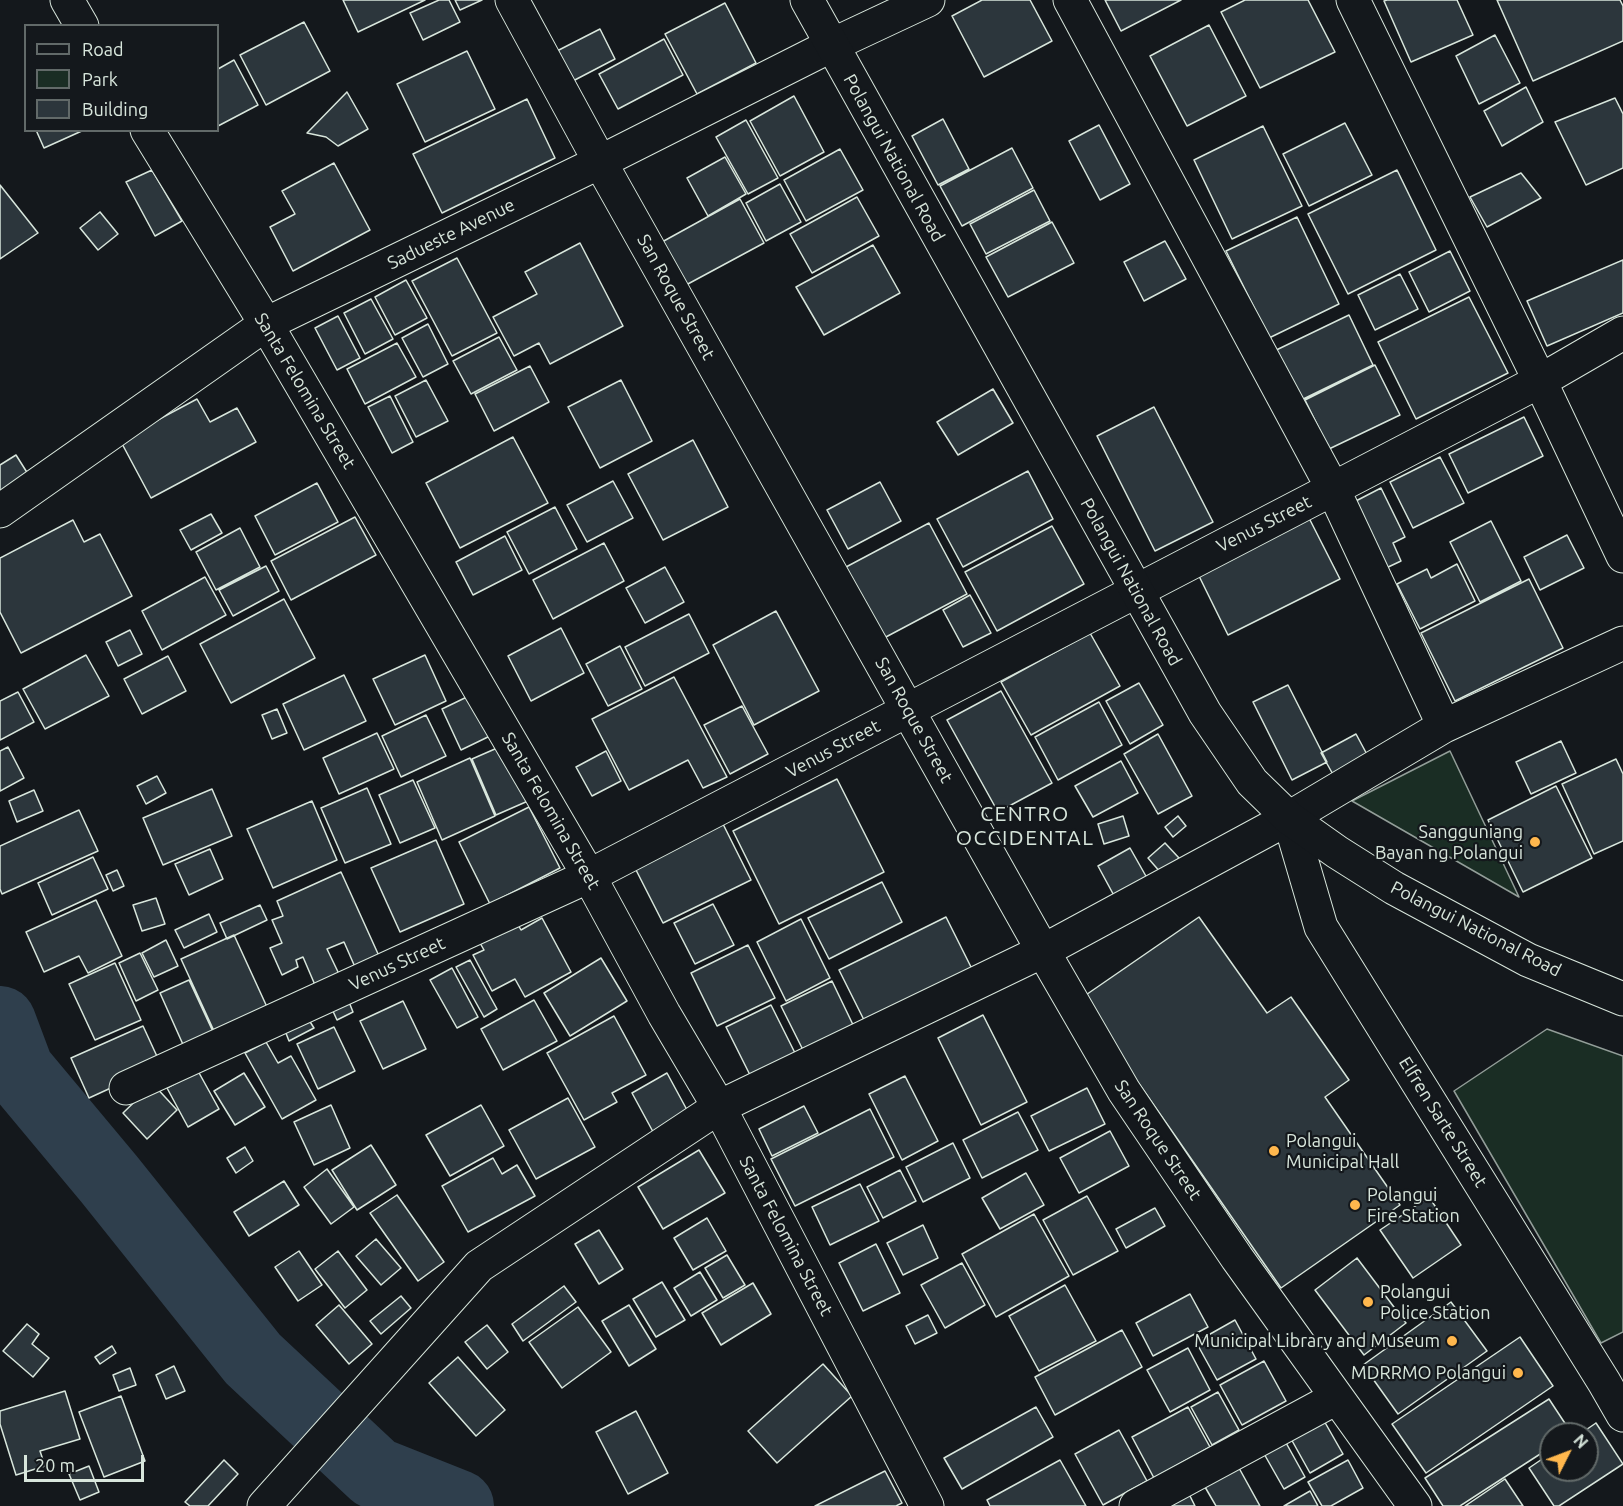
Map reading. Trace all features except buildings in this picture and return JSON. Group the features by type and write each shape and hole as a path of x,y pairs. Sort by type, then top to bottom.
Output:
{"street":[{"path":"67,0 81,24"},
{"name":"San Roque Street","path":"512,0 600,162 1124,1091 1230,1248 1415,1506"},
{"name":"Polangui National Road","path":"807,0 1204,713 1252,782 1289,818 1394,888 1528,960 1623,999"},
{"name":"Sadueste Avenue","path":"0,511 266,324 928,0"},
{"path":"1070,0 1334,489 1444,726"},
{"path":"1353,0 1623,556"},
{"name":"Santa Felomina Street","path":"148,132 266,324 589,876 664,1014 719,1107 927,1506"},
{"name":"Venus Street","path":"126,1088 589,876 1540,381 1623,333"},
{"path":"275,1495 479,1266 719,1107 1043,951 1289,818 1444,726 1623,643"},
{"name":"Elfren Sarte Street","path":"1289,818 1321,927 1614,1377 1623,1415"},
{"path":"1136,1506 1336,1398"}],"green space":[{"path":"1450,751 1519,897 1352,801"},
{"path":"1547,1029 1623,1056 1623,1332 1601,1343 1454,1091"}],"waterway":[{"path":"0,1022 18,1070 109,1179 253,1359 375,1473 458,1506"}],"place":[{"name":"Sangguniang Bayan ng Polangui","path":"1535,842"},
{"name":"Polangui Municipal Hall","path":"1274,1151"},
{"name":"Polangui Fire Station","path":"1355,1205"},
{"name":"Polangui Police Station","path":"1368,1302"},
{"name":"Municipal Library and Museum","path":"1452,1341"},
{"name":"MDRRMO Polangui","path":"1518,1373"}],"district":[{"name":"CENTRO OCCIDENTAL","path":"1025,826"}]}
